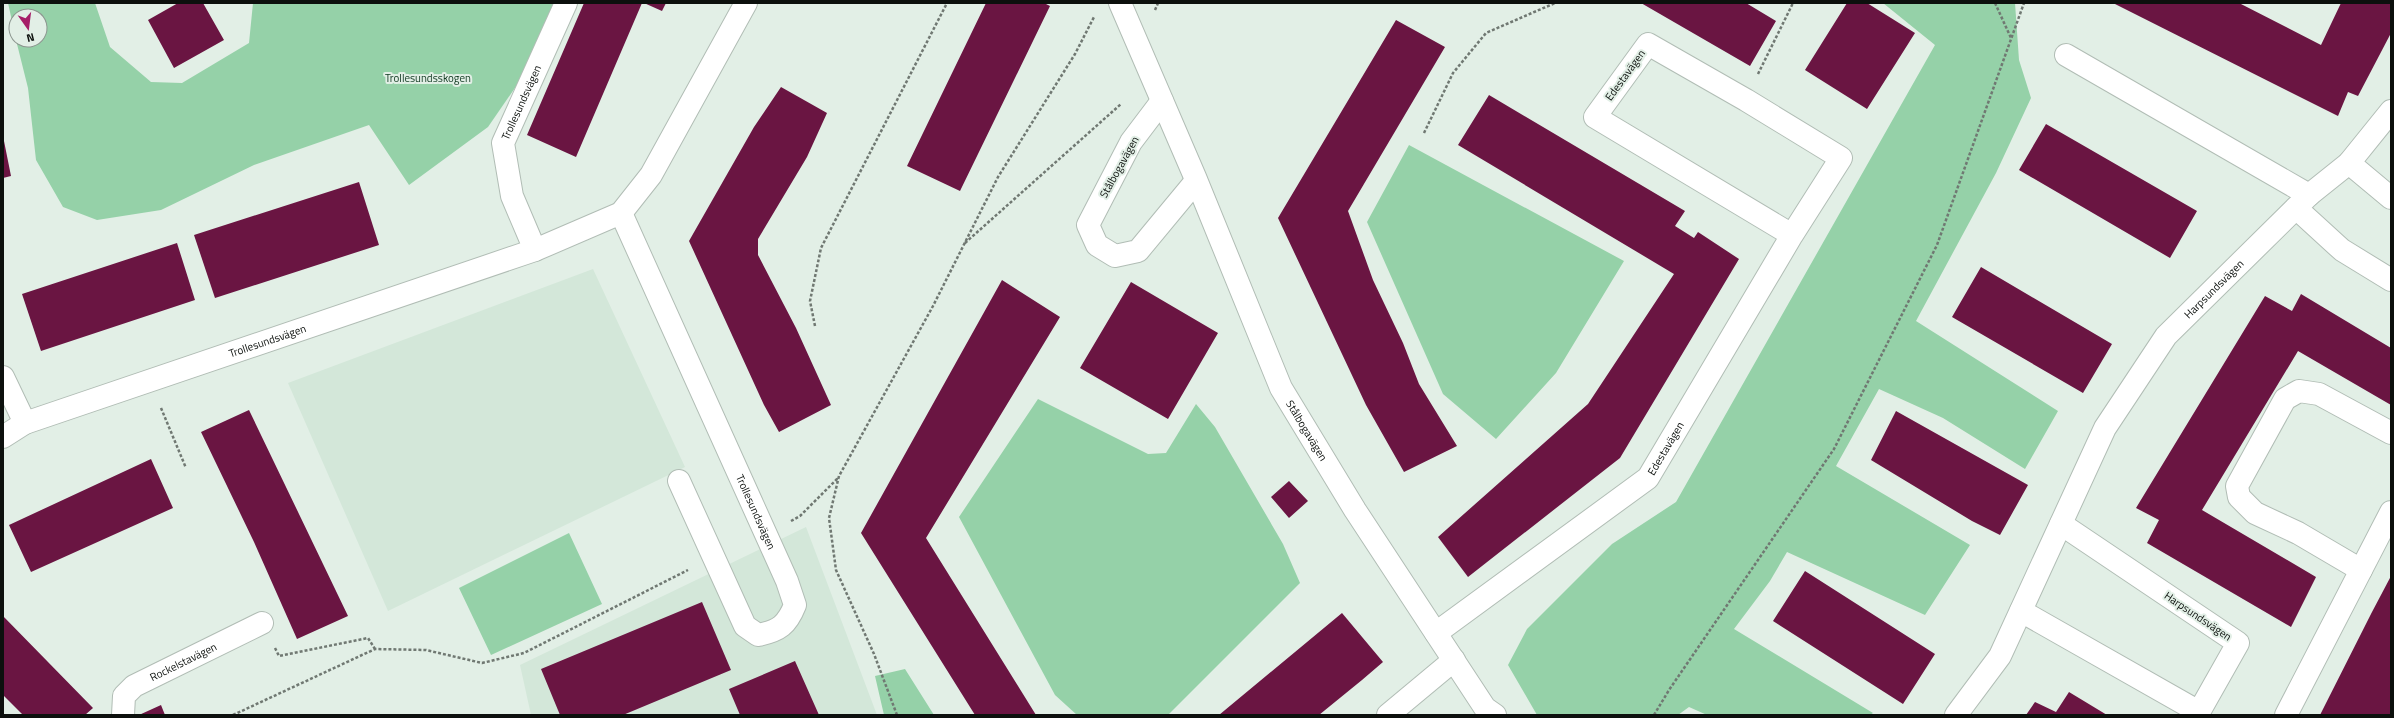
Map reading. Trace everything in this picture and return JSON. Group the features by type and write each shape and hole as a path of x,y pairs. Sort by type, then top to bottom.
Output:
{"street":[{"name":"Trollesundsvägen","path":"535,250 512,196 503,142 566,3"},
{"name":"Trollesundsvägen","path":"3,437 25,423 535,250 621,213 651,175 746,3"},
{"name":"Stålbogavägen","path":"1120,3 1196,181 1281,388 1355,510 1485,708 1495,715"},
{"name":"Edestavägen","path":"1436,633 1648,478 1792,235 1841,158 1746,100 1648,44 1595,117 1792,235"},
{"path":"2066,55 2302,202 2342,250 2391,280"},
{"name":"Stålbogavägen","path":"1162,101 1131,142 1088,225 1097,245 1115,256 1138,251 1196,181"},
{"name":"Harpsundsvägen","path":"1956,715 2000,656 2105,428 2166,336 2302,202 2349,163 2391,111"},
{"path":"2349,163 2391,198"},
{"name":"Trollesundsvägen","path":"621,213 766,535 795,605 789,620 773,632 758,635 745,626 679,481"},
{"path":"3,377 25,423"},
{"path":"2361,570 2298,533 2256,513 2239,498 2237,486 2284,399 2299,391 2318,394 2391,433"},
{"path":"2286,715 2391,512"},
{"name":"Harpsundsvägen","path":"2021,611 2199,712 2238,643 2060,524"},
{"name":"Rockelstavägen","path":"123,715 124,696 134,686 262,623"},
{"path":"1388,715 1454,660"}],"path":[{"path":"816,326 810,301 821,248 947,3"},
{"path":"1424,133 1453,73 1486,34 1555,3"},
{"path":"1746,100 1793,3"},
{"path":"1995,3 2011,38"},
{"path":"1654,715 1669,690 1834,449 1937,245 2024,3"},
{"path":"766,535 800,516 839,476 933,306 998,177 1075,54 1097,11"},
{"path":"963,245 1152,76"},
{"path":"150,380 186,468"},
{"path":"839,476 829,518 836,570 874,654 898,715"},
{"path":"233,715 375,649 426,650 482,663 524,653 713,557"},
{"path":"262,623 280,656 368,638 375,649"}],"shaded area":[{"path":"593,269 685,467 388,611 288,383"},
{"path":"806,527 877,715 531,715 520,665"}],"green space":[{"name":"Trollesundsskogen","path":"8,3 95,3 110,47 151,82 182,83 249,43 253,3 558,3 539,53 488,127 409,185 369,125 254,165 161,210 97,220 63,207 36,160 28,88 18,48 48,48 48,8 9,8"},
{"path":"1883,3 2015,3 2019,60 2031,98 1996,173 1916,321 2058,411 2025,469 1943,418 1879,389 1836,466 1970,545 1925,615 1787,552 1770,581 1734,629 1873,713 1870,715 1707,715 1689,707 1678,715 1537,715 1508,665 1527,629 1612,544 1676,502 1935,45"},
{"path":"1409,145 1624,261 1556,373 1496,439 1443,394 1367,222"},
{"path":"1038,399 1148,454 1166,453 1196,404 1215,427 1283,544 1300,583 1168,715 1077,715 1055,695 959,517"},
{"path":"569,533 602,604 491,655 459,588"},
{"path":"905,669 934,715 884,715 875,676"}],"building":[{"path":"178,3 203,3 224,40 174,68 148,20"},
{"path":"584,3 642,3 576,157 527,135"},
{"path":"644,3 666,3 662,11"},
{"path":"986,3 1044,3 1050,6 960,191 907,166"},
{"path":"1641,3 1746,3 1776,21 1750,66"},
{"path":"1847,3 1867,3 1915,33 1867,109 1805,70"},
{"path":"2113,3 2239,3 2321,45 2341,3 2391,3 2391,33 2358,96 2348,92 2338,116"},
{"path":"1396,20 1445,47 1348,211 1373,280 1403,343 1419,384 1457,446 1404,472 1366,405 1278,218"},
{"path":"781,87 827,113 807,157 758,239 758,255 796,328 831,405 779,432 764,405 689,241 754,127"},
{"path":"1489,95 1685,211 1675,226 1694,238 1698,232 1739,259 1620,458 1468,577 1438,537 1588,404 1674,274 1458,145"},
{"path":"2046,124 2197,211 2170,258 2019,170"},
{"path":"3,136 11,176 3,178"},
{"path":"359,182 379,245 215,298 194,235"},
{"path":"177,243 195,300 41,351 22,294"},
{"path":"1981,267 2112,344 2083,393 1952,317"},
{"path":"1002,280 1060,317 926,538 1036,715 975,715 861,533"},
{"path":"1131,282 1218,333 1168,419 1080,368"},
{"path":"2301,294 2391,348 2391,405 2298,351 2202,510 2316,577 2291,627 2147,543 2159,520 2136,508 2265,296 2292,311"},
{"path":"249,410 348,616 297,639 254,542 201,432"},
{"path":"1896,411 2028,485 2000,535 1972,521 1871,460"},
{"path":"151,459 173,508 31,572 9,525"},
{"path":"1289,481 1308,501 1289,518 1271,497"},
{"path":"1805,571 1935,654 1903,704 1773,621"},
{"path":"2391,576 2391,715 2320,715 2372,612"},
{"path":"702,602 731,670 623,715 560,715 541,669"},
{"path":"1342,613 1383,662 1362,680 1319,715 1219,715"},
{"path":"3,616 93,708 85,715 23,715 3,695"},
{"path":"795,661 819,715 740,715 729,689"},
{"path":"2069,692 2107,715 2026,715 2035,702 2056,712"},
{"path":"161,705 165,715 139,715"}]}
